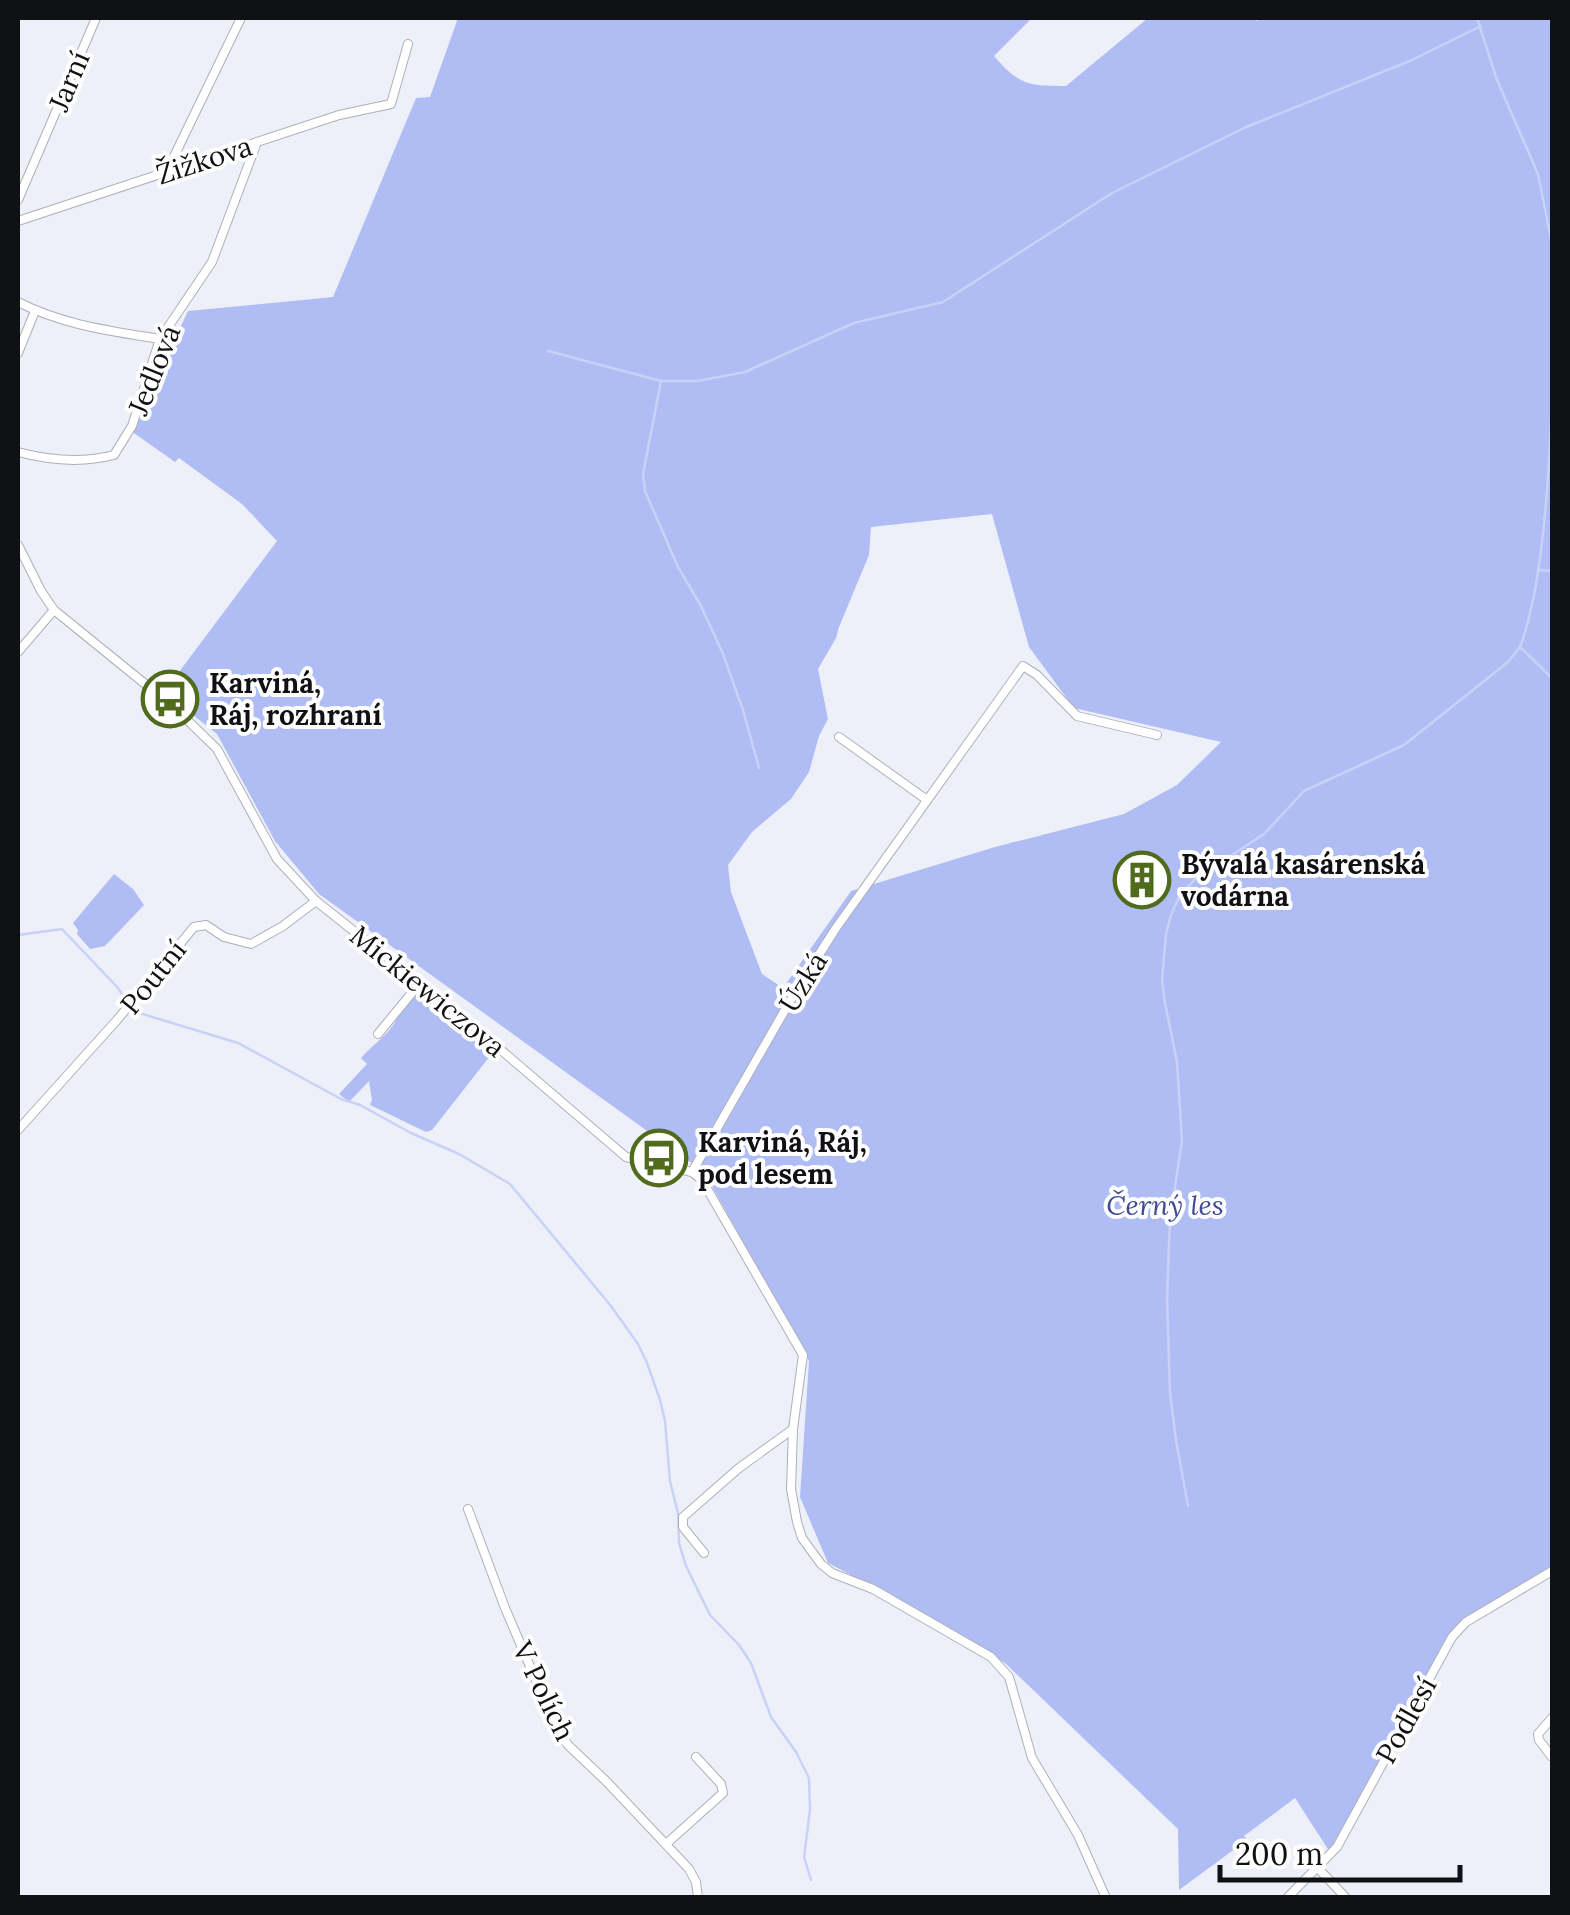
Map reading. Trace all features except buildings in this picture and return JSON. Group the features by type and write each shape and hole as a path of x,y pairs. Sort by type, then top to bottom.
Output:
{"street":[{"name":"Jarní","path":"18,200 96,18"},
{"path":"166,173 241,18"},
{"name":"Žižkova","path":"18,221 339,115 391,104 408,44"},
{"name":"Jedlová","path":"18,452 62,460 114,455 132,426 160,339 212,262 257,142"},
{"path":"18,302 85,327 160,339"},
{"path":"18,353 35,311"},
{"name":"Mickiewiczova","path":"18,545 54,610 216,748 277,860 316,901 626,1157 692,1172"},
{"path":"18,652 54,610"},
{"name":"Úzká","path":"692,1172 797,988 860,893 1023,666 1077,716 1157,734"},
{"path":"839,738 927,800"},
{"name":"Poutní","path":"18,1130 117,1020 194,926 206,925 224,937 251,944 316,901"},
{"path":"378,1034 420,983"},
{"path":"692,1172 702,1180 803,1354 793,1429 791,1489 802,1538 832,1573 873,1589 1001,1667 1009,1677 1032,1758 1078,1835 1106,1898"},
{"path":"704,1553 683,1527 683,1517 793,1429"},
{"name":"V Polích","path":"468,1509 556,1727 568,1745 689,1869 698,1898"},
{"name":"Podlesí","path":"1287,1898 1337,1847 1452,1637 1466,1622 1552,1571"},
{"path":"1552,1718 1538,1734 1552,1757"},
{"path":"666,1844 723,1793 720,1784 696,1758"},
{"path":"1317,1867 1346,1898"}],"green space":[{"name":"Černý les","path":"458,18 1032,18 994,56 1018,79 1043,86 1066,86 1148,18 1552,18 1552,1568 1461,1621 1331,1854 1295,1798 1244,1836 1247,1840 1179,1890 1178,1829 1005,1663 828,1563 800,1497 809,1361 704,1172 319,894 275,841 217,734 164,692 277,541 242,504 179,458 175,462 131,431 188,311 333,297 416,98 430,97","holes":["992,514 1029,647 1074,708 1221,742 1177,785 1124,814 995,847 851,891 783,988 762,974 731,892 728,865 752,832 791,799 809,772 828,719 818,669 836,638 869,555 871,527"]},
{"path":"114,874 133,889 144,905 105,946 90,949 73,923"},
{"path":"420,991 469,1035 494,1051 432,1130 426,1132 370,1105 369,1081 349,1102 339,1094 367,1064 361,1058"}],"waterway":[{"path":"1477,18 1497,80 1538,174 1552,244"},
{"path":"759,768 723,654 678,567 645,491 643,474 661,381 697,381 745,372 854,323 943,302 1112,193 1244,128 1412,60 1481,26"},
{"path":"548,351 661,381"},
{"path":"1552,402 1541,547 1534,595 1520,647 1552,678"},
{"path":"1539,570 1552,571"},
{"path":"1188,1506 1170,1393 1167,1298 1170,1219 1182,1141 1177,1062 1162,980 1171,915 1194,880 1264,834 1304,791 1404,745 1508,662 1520,647"},
{"path":"18,935 62,929 128,1003"},
{"path":"133,1009 238,1043 341,1099 459,1154 510,1184 611,1306 638,1344 660,1400 679,1543 686,1566 710,1615 751,1663 771,1717 809,1778 810,1810 804,1857 811,1880"}],"place":[{"name":"Karviná, Ráj, rozhraní","path":"170,699"},
{"name":"Bývalá kasárenská vodárna","path":"1142,880"},
{"name":"Karviná, Ráj, pod lesem","path":"659,1158"}]}
